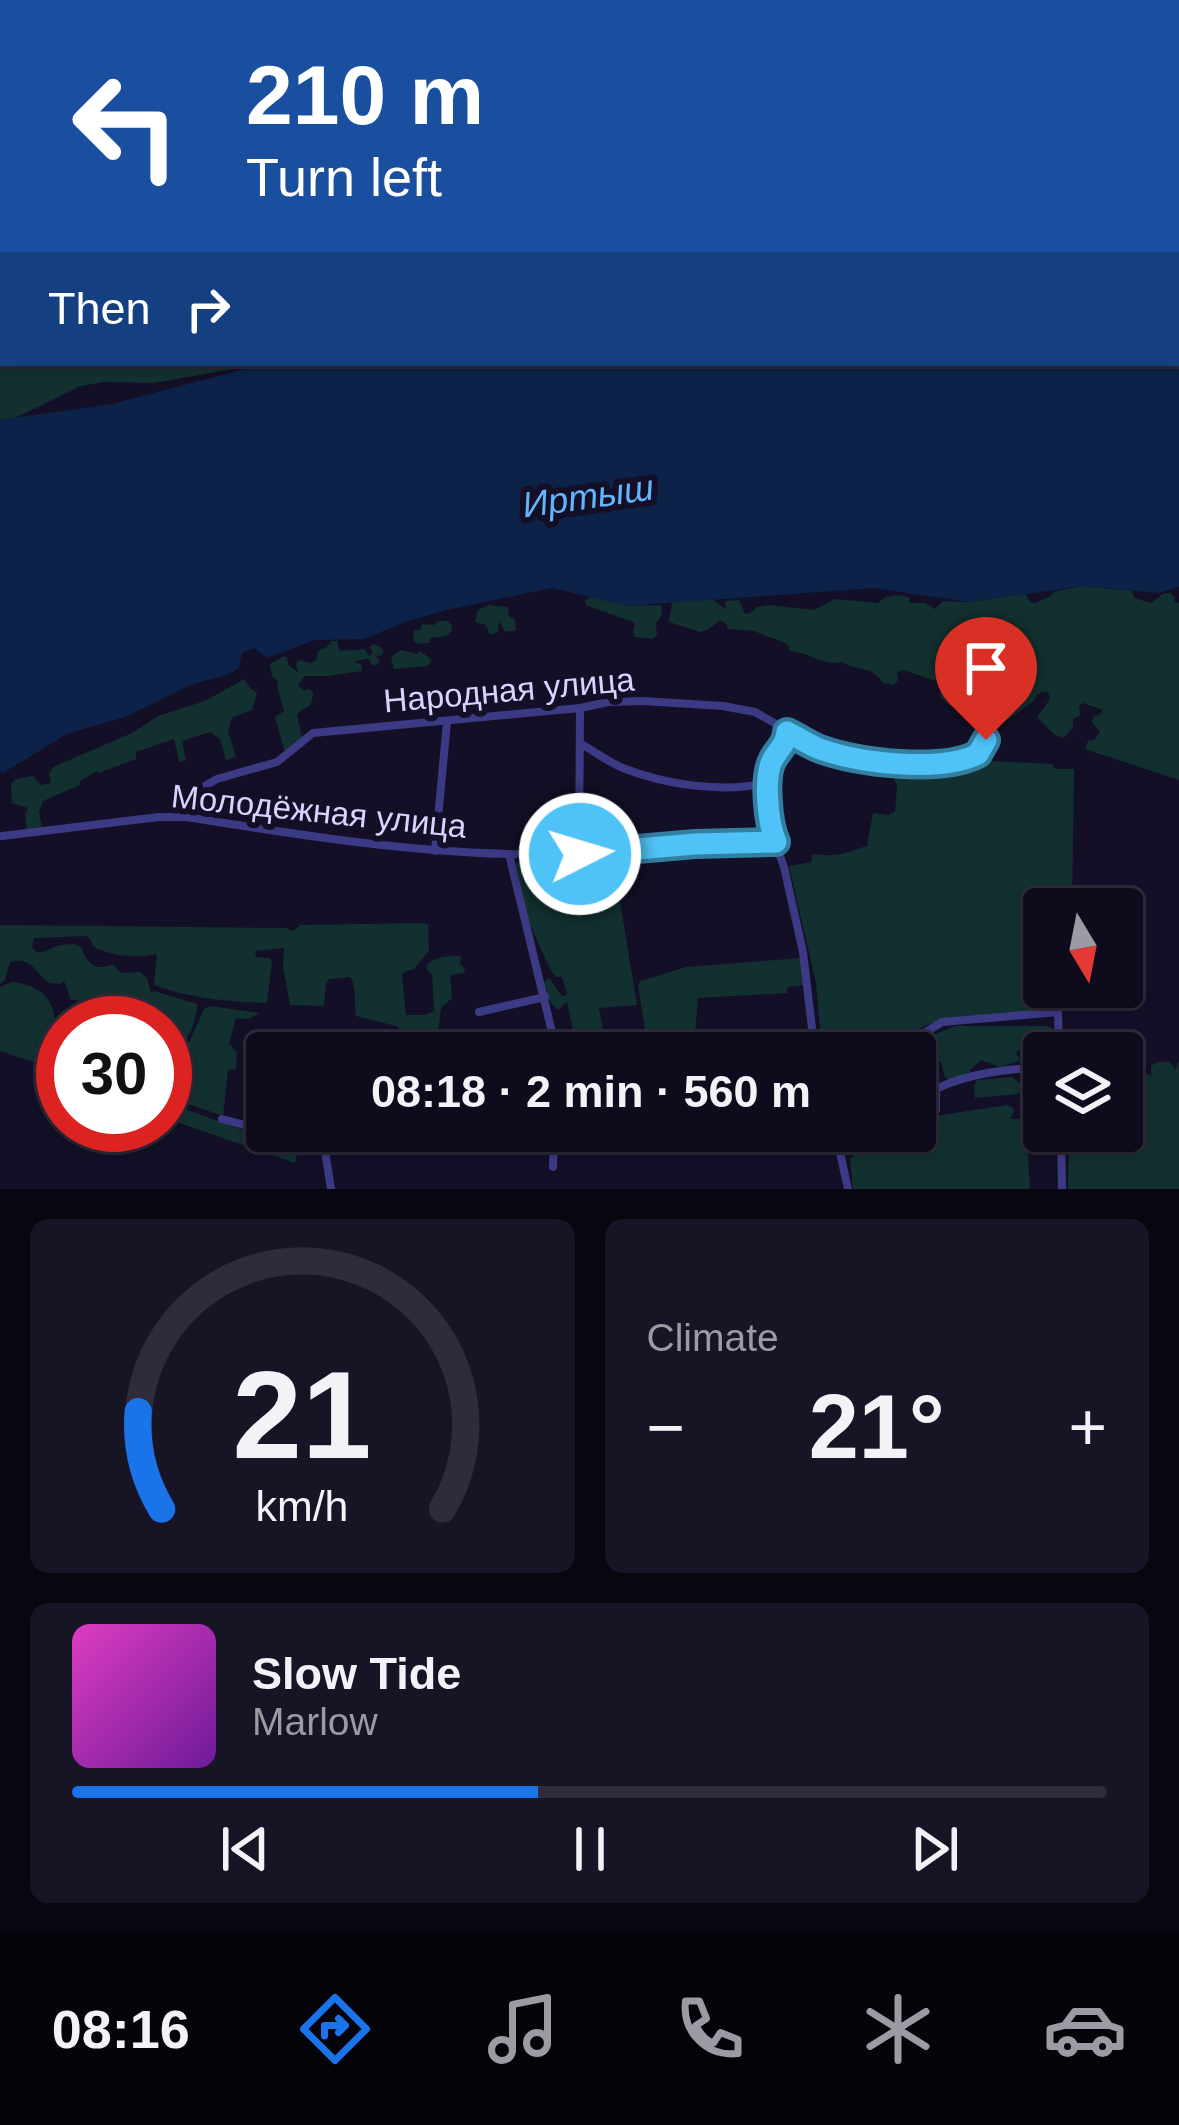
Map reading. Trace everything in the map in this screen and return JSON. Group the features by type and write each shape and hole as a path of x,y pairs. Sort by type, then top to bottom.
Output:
{"street":[{"name":"Народная улица","path":"179,817 201,788 217,778 277,762 314,734 372,726 447,722 608,702 724,706 755,712 820,749 886,763 948,764 978,754 988,731"},
{"path":"580,708 580,854"},
{"path":"435,850 447,722"},
{"path":"787,732 786,743 770,762 771,831 803,952 813,1032"},
{"path":"581,744 627,770 677,782 734,788 767,783"},
{"name":"Молодёжная улица","path":"2,836 179,817 337,841 509,854 776,842"},
{"path":"509,854 552,1032"},
{"path":"479,1012 545,997"},
{"path":"926,1032 942,1022 1058,1012 1058,1032"},
{"path":"936,1111 937,1089 948,1083 1023,1069"},
{"path":"222,1119 246,1125"},
{"path":"325,1152 331,1189"},
{"path":"553,1152 553,1168"},
{"path":"841,1152 848,1189"},
{"path":"1061,1152 1062,1189"}],"green space":[{"path":"0,366 251,366 154,383 81,386 13,419 0,420"},
{"path":"1083,586 1132,591 1134,598 1151,603 1170,593 1179,603 1179,780 1085,749 1100,732 1092,722 1103,710 1084,703 1063,738 1037,717 1050,699 1048,692 1039,693 1008,719 989,725 964,707 949,705 940,697 941,683 904,670 897,672 893,685 842,662 828,663 790,651 787,644 754,631 728,629 720,620 700,632 669,622 672,602 713,599 725,609 726,601 739,600 745,614 769,605 814,610 835,599 878,603 896,595 935,609 943,601 1026,594 1035,603 1053,592"},
{"path":"592,597 628,606 661,605 657,635 653,639 635,637 635,623 586,605 585,600"},
{"path":"488,605 508,607 516,630 505,632 499,620 498,632 490,635 486,625 475,622 478,610"},
{"path":"422,624 452,625 447,636 430,638 429,643 413,640 414,630"},
{"path":"337,641 340,651 365,649 369,656 373,644 384,652 375,655 380,662 375,666 369,658 356,661 362,671 305,676 298,685 310,689 312,699 297,715 302,737 285,753 275,717 284,711 270,664 287,657 298,673 299,660 316,660 318,651"},
{"path":"401,650 420,651 432,660 428,666 394,669 391,657"},
{"path":"244,679 257,693 252,710 232,718 228,731 236,757 226,760 220,739 210,732 182,741 186,760 179,762 174,739 136,752 136,759 97,771 80,785 43,801 39,812 43,831 27,833 28,808 12,803 11,784 16,779 33,776 41,785 51,783 53,767 132,733 158,716 205,701"},
{"path":"990,761 1074,769 1072,888 1023,888 1023,1008 1047,1008 941,1020 915,1032 820,1032 816,983 789,866 811,862 812,854 835,855 867,846 873,813 895,812 897,786 892,766"},
{"path":"529,859 535,865 536,890 543,903 568,898 577,877 589,894 611,881 617,883 637,1005 599,1008 603,1032 573,1032 567,1002 558,1010 550,1002 544,984 547,979 562,996 567,993 532,929 514,865"},
{"path":"0,925 292,931 301,925 428,925 429,951 402,976 406,1015 434,1011 432,974 426,966 442,957 461,956 465,969 450,975 452,998 441,1008 438,1031 401,1032 396,1026 356,1016 350,977 329,979 324,1006 290,1005 284,948 255,951 256,957 272,961 267,1003 195,996 154,985 157,954 107,952 92,946 86,936 34,938 32,947 43,952 74,944 92,965 113,964 121,973 140,972 151,993 171,996 70,996 64,981 49,983 23,961 10,962 0,984"},
{"path":"801,958 804,985 787,987 787,993 698,998 695,1032 645,1032 638,985 686,967"},
{"path":"12,982 45,996 36,996 36,1063 0,1051 0,987"},
{"path":"204,1009 260,1013 236,1018 229,1043 237,1053 236,1069 228,1070 223,1116 192,1105 192,1036"},
{"path":"955,1026 1048,1026 1055,1030 1023,1032 1023,1053 1018,1050 1016,1054 1021,1060 1000,1067 981,1060 969,1077 949,1081 938,1061 940,1084 936,1084 936,1034"},
{"path":"1179,1061 1179,1189 1068,1189 1069,1152 1143,1152 1143,1071 1151,1076 1151,1066 1157,1062 1170,1062 1175,1069"},
{"path":"1012,1077 1021,1084 1018,1094 975,1098 977,1080"},
{"path":"1008,1105 1015,1110 1010,1119 1023,1119 1030,1189 853,1189 850,1160 856,1152 936,1152 936,1116"},
{"path":"192,1112 246,1131 246,1146 192,1127"},
{"path":"263,1152 298,1152 295,1163"}],"water":[{"name":"Иртыш","path":"257,366 1179,366 1179,587 1158,593 1083,586 969,602 873,588 628,606 552,588 447,610 364,639 315,640 267,658 254,648 242,653 239,668 227,675 193,684 125,717 67,734 3,773 0,420 112,404"}],"route":[{"path":"580,854 776,842 767,783 770,762 786,743 787,732 820,749 886,763 948,764 978,754 986,740"}]}
